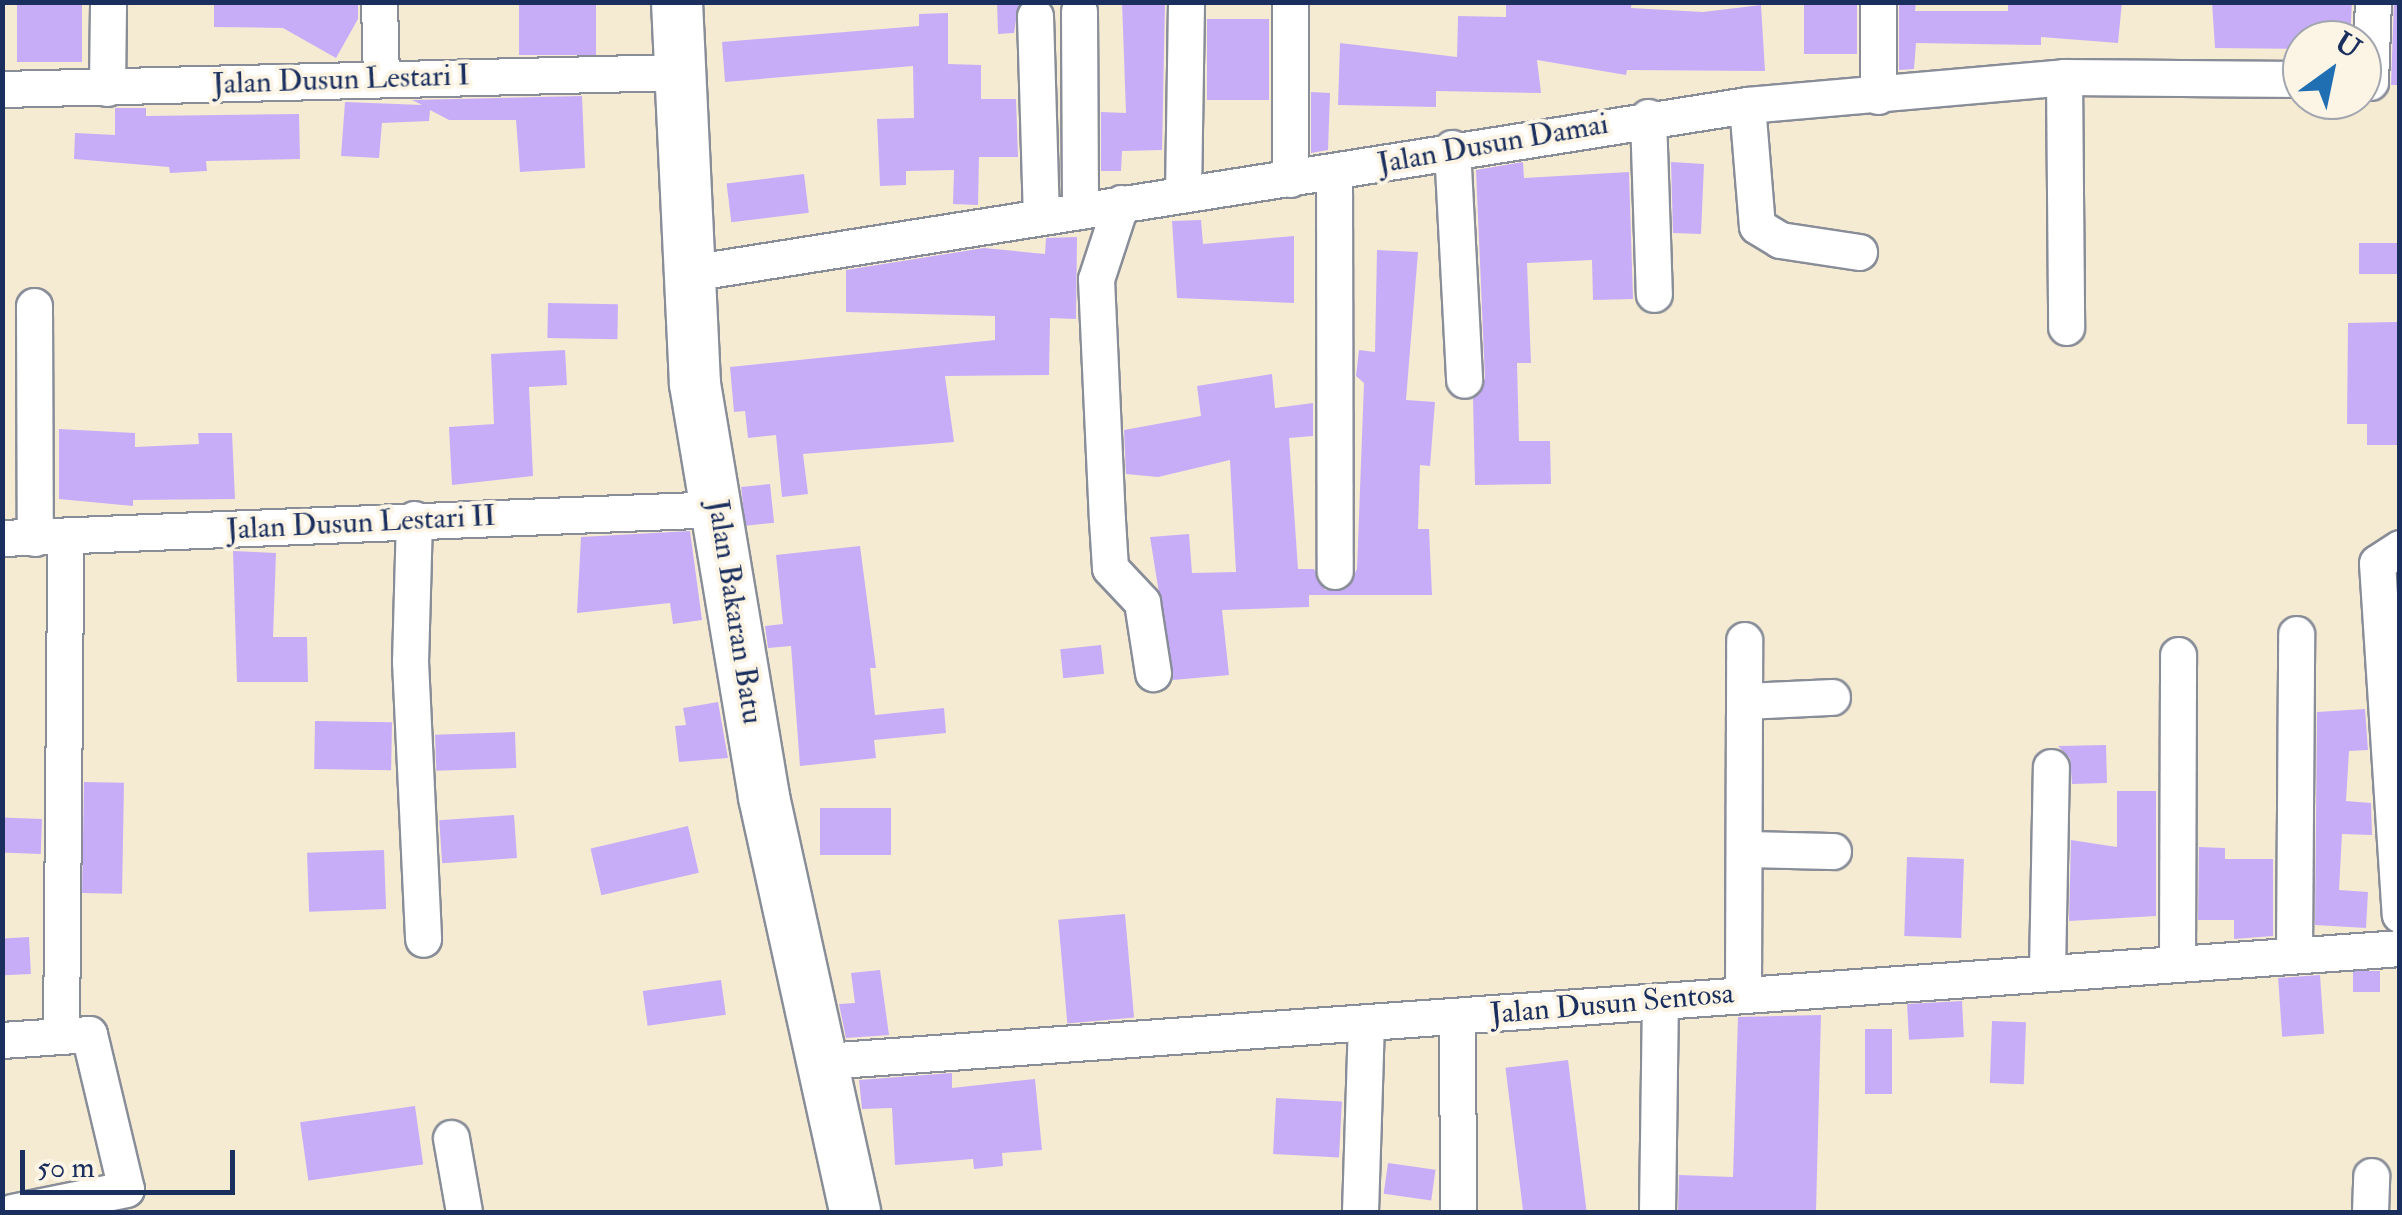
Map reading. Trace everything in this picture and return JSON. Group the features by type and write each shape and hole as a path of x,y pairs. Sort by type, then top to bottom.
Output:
{"highway":[{"name":"Jalan Bakaran Batu","path":"678,2 695,384 720,508 764,797 855,1212"}],"street":[{"path":"107,88 108,2"},
{"path":"379,2 381,78"},
{"path":"1290,2 1290,178"},
{"path":"1878,2 1878,96"},
{"path":"1183,194 1186,4"},
{"path":"1079,11 1080,211"},
{"path":"1036,16 1041,217"},
{"name":"Jalan Dusun Lestari I","path":"2,88 680,72"},
{"path":"2064,77 2066,328"},
{"name":"Jalan Dusun Damai","path":"690,273 1121,203 1334,174 1452,148 1746,105 2064,77 2282,79"},
{"path":"1746,105 1757,226 1780,240 1859,252"},
{"path":"1648,117 1654,294"},
{"path":"1452,148 1464,380"},
{"path":"1334,174 1335,571"},
{"path":"1121,203 1096,279 1108,536 1114,576 1142,602 1152,673"},
{"path":"34,306 34,538 62,1036"},
{"name":"Jalan Dusun Lestari II","path":"34,538 720,508"},
{"path":"414,519 410,662 423,939"},
{"path":"2400,548 2377,563 2400,914"},
{"path":"2294,953 2296,634"},
{"path":"1743,992 1744,640"},
{"path":"2177,961 2178,655"},
{"path":"1746,702 1832,697"},
{"path":"2047,970 2051,767"},
{"path":"1745,849 1832,851"},
{"name":"Jalan Dusun Sentosa","path":"824,1061 1660,1003 1743,992 2047,970 2400,948"},
{"path":"1657,1212 1660,1003"},
{"path":"1456,1018 1458,1212"},
{"path":"1360,1212 1366,1024"},
{"path":"2,1040 89,1034 126,1189 12,1212"},
{"path":"451,1138 464,1212"},
{"path":"2370,1212 2371,1176"}],"building":[{"path":"17,2 82,2 82,62 17,62"},
{"path":"214,2 358,2 358,19 336,58 283,28 214,27"},
{"path":"519,2 596,2 596,55 519,55"},
{"path":"997,2 1019,2 1014,33 998,34"},
{"path":"1122,2 1165,2 1162,150 1122,151 1121,171 1101,171 1101,112 1126,113"},
{"path":"1632,2 1631,8 1703,12 1761,5 1765,71 1627,70 1626,75 1537,60 1541,93 1436,91 1436,107 1338,105 1340,43 1457,57 1458,16 1506,17 1506,3"},
{"path":"1899,2 1916,2 1915,11 2008,11 2008,2 2122,2 2118,43 2041,37 2041,45 1916,43 1914,69 1899,70"},
{"path":"2212,2 2352,2 2351,20 2282,20 2282,49 2215,48"},
{"path":"2394,2 2400,2 2400,85 2391,85"},
{"path":"1804,3 1857,3 1857,54 1804,54"},
{"path":"948,13 948,64 981,65 981,99 1016,99 1018,157 979,157 978,205 953,204 954,170 906,171 906,185 880,186 877,119 914,118 913,66 725,82 722,42 919,26 919,14"},
{"path":"1207,19 1269,19 1269,100 1207,100"},
{"path":"1311,92 1330,93 1328,150 1311,153"},
{"path":"582,96 585,168 520,172 516,120 449,120 430,110 429,121 382,123 379,158 341,156 345,102 422,105 412,100"},
{"path":"115,108 146,108 146,116 299,114 300,159 206,161 207,171 170,173 169,167 74,159 75,133 115,135"},
{"path":"1523,162 1524,178 1629,172 1633,299 1593,300 1592,260 1527,263 1531,363 1517,363 1519,441 1550,441 1551,484 1475,485 1473,399 1485,379 1476,170"},
{"path":"1671,162 1704,164 1701,234 1673,233"},
{"path":"804,174 809,213 731,222 727,184"},
{"path":"1201,220 1203,244 1294,236 1294,303 1177,298 1172,221"},
{"path":"1077,237 1076,319 1050,318 1049,375 945,376 954,442 803,454 808,494 782,497 776,435 748,438 745,411 734,412 730,367 995,340 995,316 846,312 846,270 984,248 1045,254 1046,238"},
{"path":"2359,243 2400,243 2400,274 2359,274"},
{"path":"1377,250 1418,252 1406,400 1435,402 1430,466 1420,465 1418,529 1429,529 1432,595 1309,595 1309,607 1222,610 1229,675 1173,680 1150,537 1189,534 1192,573 1236,572 1230,460 1158,477 1126,474 1124,430 1201,416 1197,386 1272,374 1275,408 1313,403 1313,436 1289,438 1298,569 1314,569 1325,590 1346,589 1357,569 1364,383 1356,376 1359,350 1375,352"},
{"path":"548,303 618,304 617,339 547,338"},
{"path":"2397,322 2400,445 2367,445 2367,424 2347,424 2348,323"},
{"path":"565,350 567,385 529,387 533,476 452,485 449,427 494,424 491,354"},
{"path":"59,429 135,433 135,447 199,444 198,433 232,433 235,499 133,500 133,506 59,499"},
{"path":"770,484 774,523 745,526 741,487"},
{"path":"690,531 702,620 673,624 670,603 577,613 581,537"},
{"path":"860,546 876,668 870,668 875,715 944,708 946,733 874,740 876,758 800,766 791,646 768,648 765,626 783,624 776,555"},
{"path":"233,551 276,553 273,637 307,637 308,682 237,682"},
{"path":"1101,645 1104,674 1063,678 1060,649"},
{"path":"718,702 728,758 679,762 675,726 686,725 683,708"},
{"path":"2365,709 2368,750 2349,751 2346,801 2371,803 2372,835 2342,834 2339,890 2368,892 2366,928 2315,925 2317,712"},
{"path":"315,721 392,722 391,770 314,769"},
{"path":"515,732 516,768 436,771 435,735"},
{"path":"2106,745 2107,783 2072,784 2070,758 2058,746"},
{"path":"84,782 124,783 122,894 82,893"},
{"path":"2117,791 2156,791 2156,916 2069,921 2071,840 2117,847"},
{"path":"820,808 891,808 891,855 820,855"},
{"path":"514,815 517,858 442,863 439,820"},
{"path":"2,818 42,819 41,854 2,853"},
{"path":"688,826 699,873 601,895 591,848"},
{"path":"2199,847 2225,848 2225,859 2273,859 2273,936 2234,939 2234,920 2198,920"},
{"path":"384,850 386,909 309,912 307,853"},
{"path":"1907,857 1964,859 1961,938 1904,936"},
{"path":"1125,914 1134,1018 1067,1023 1058,920"},
{"path":"29,937 31,974 4,975 2,938"},
{"path":"880,970 889,1035 846,1038 839,1004 855,1003 851,973"},
{"path":"2353,971 2380,971 2380,992 2353,992"},
{"path":"2320,975 2324,1034 2282,1037 2278,978"},
{"path":"721,980 726,1015 648,1026 643,991"},
{"path":"1962,1001 1964,1037 1909,1040 1907,1004"},
{"path":"1821,1015 1816,1212 1678,1212 1679,1175 1733,1177 1738,1017"},
{"path":"1992,1021 2026,1022 2024,1084 1990,1083"},
{"path":"1865,1029 1892,1029 1892,1094 1865,1094"},
{"path":"1568,1060 1587,1212 1523,1212 1505,1068"},
{"path":"952,1073 952,1088 1035,1079 1042,1150 1002,1153 1003,1166 974,1169 973,1159 895,1165 892,1108 862,1109 859,1080"},
{"path":"1276,1098 1342,1101 1339,1157 1273,1154"},
{"path":"415,1106 423,1164 308,1181 300,1122"},
{"path":"1388,1163 1436,1170 1431,1200 1384,1194"}]}
